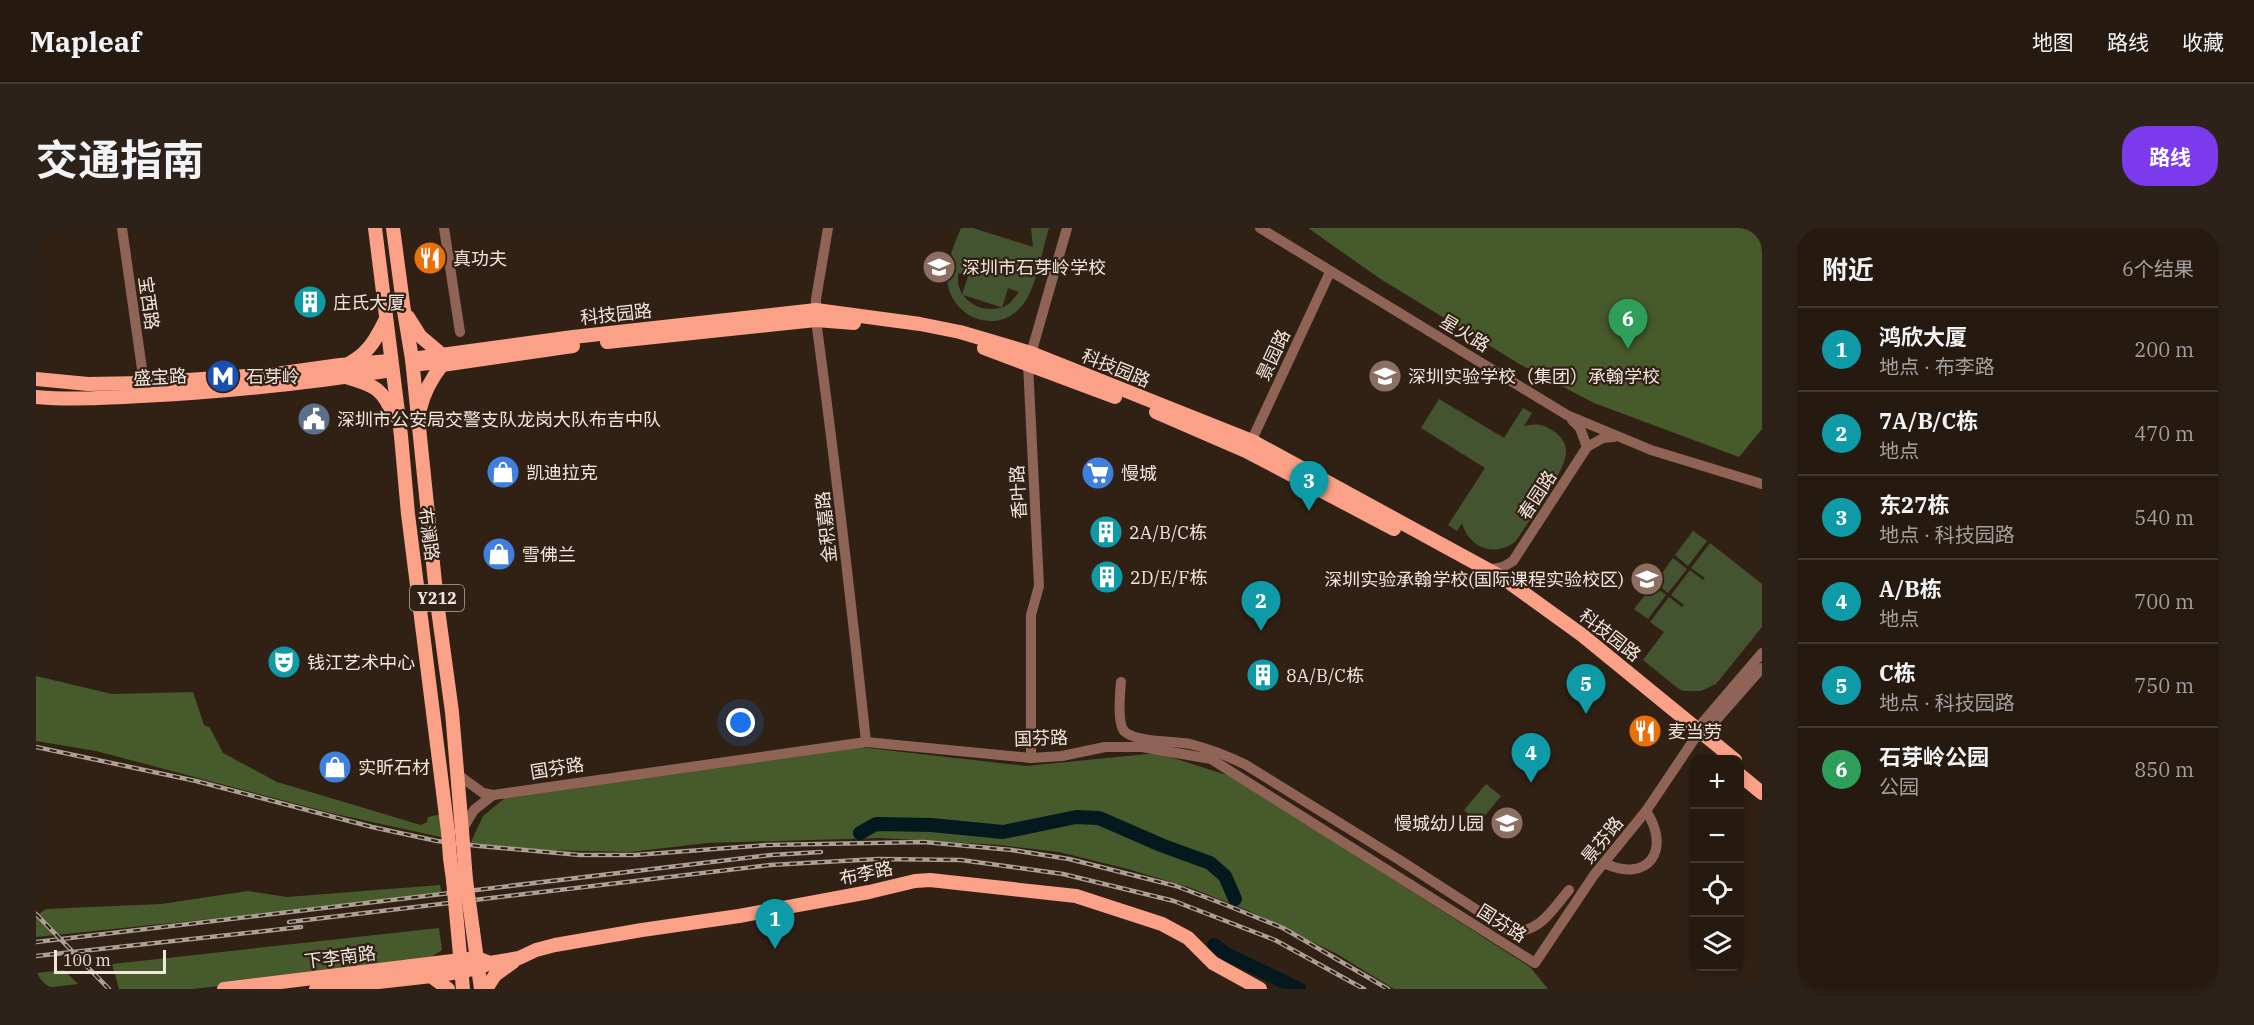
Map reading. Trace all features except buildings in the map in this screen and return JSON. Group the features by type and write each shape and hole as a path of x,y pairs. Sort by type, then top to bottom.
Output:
{"main road":[{"name":"布澜路","path":"375,228 401,436 408,514 455,831 459,880 458,933 463,989"},
{"name":"布澜路","path":"393,228 413,362 417,415 452,712 457,774 455,831"},
{"path":"398,411 417,415 441,359 420,336 404,311"},
{"name":"科技园路","path":"413,362 572,346 816,315 929,332 1030,359 1141,406 1249,446 1515,585 1582,635 1699,734 1717,755"},
{"path":"386,319 366,352 342,371 380,390 390,405 401,436"},
{"name":"盛宝路","path":"36,379 88,384 144,383 342,371 391,365"},
{"name":"盛宝路","path":"36,397 86,399 176,395 284,386 342,371"},
{"name":"科技园路","path":"1249,446 1498,584 1729,755"},
{"path":"1744,766 1762,781"},
{"path":"1744,778 1762,793"},
{"name":"布澜路","path":"459,880 482,963 481,989"},
{"name":"布李路","path":"461,966 519,958 555,945 739,916 930,880 1076,896 1162,924 1188,938 1213,963 1260,989"},
{"path":"486,989 495,975 519,958"},
{"name":"下李南路","path":"316,989 431,976 461,966"},
{"name":"下李南路","path":"224,989 461,966"},
{"path":"431,976 447,989"}],"street":[{"name":"宝西路","path":"122,228 144,383"},
{"path":"444,228 460,332"},
{"name":"金积嘉路","path":"828,228 816,315 841,504 850,607 866,742"},
{"name":"香叶路","path":"1031,758 1031,615 1039,586 1030,359 1067,228"},
{"name":"星火路","path":"1260,228 1567,415 1617,437 1762,484"},
{"name":"景园路","path":"1249,446 1330,272"},
{"name":"科技园路","path":"391,365 413,362"},
{"path":"1567,415 1580,428 1587,447 1603,438 1617,437"},
{"name":"春园路","path":"1513,561 1587,447"},
{"path":"1488,570 1503,567 1513,561"},
{"path":"1513,561 1512,573 1515,585"},
{"name":"景芬路","path":"1535,963 1604,863 1646,812 1699,734 1762,653"},
{"name":"景芬路","path":"1699,734 1762,668"},
{"path":"1120,682 1121,725 1126,733 1138,737 1187,744 1221,753 1246,765 1511,932 1524,932 1540,925 1569,890"},
{"name":"国芬路","path":"493,795 866,742 1031,758 1062,756 1105,747 1142,747 1211,759 1535,963"},
{"path":"457,774 483,793 493,795"},
{"path":"455,831 474,810 493,795"},
{"path":"1604,863 1628,871 1640,869 1648,863 1655,854 1658,834 1646,812"}],"green space":[{"path":"961,228 973,228 1033,247 1031,228 1049,228 1029,296 1014,314 989,321 965,312 956,303 950,291 947,271","holes":["958,273 968,276 962,295 958,284","1008,288 1019,292 1010,303 1002,308","963,295 1001,308 980,308"]},
{"path":"1308,228 1762,228 1762,429 1739,457 1594,403 1521,365 1379,278"},
{"path":"1439,399 1504,438 1523,408 1532,413 1524,426 1536,424 1547,427 1564,443 1565,460 1554,484 1516,541 1508,546 1500,549 1484,548 1470,539 1462,523 1457,531 1448,525 1485,468 1421,428"},
{"path":"1693,531 1707,541 1688,566 1675,555"},
{"path":"1710,543 1762,584 1762,627 1716,684 1701,691 1683,691 1643,660 1664,632 1650,622 1669,597 1682,607 1684,605 1671,595 1690,570 1703,580 1705,578 1691,568"},
{"path":"1673,558 1687,569 1668,593 1655,583"},
{"path":"1653,585 1666,595 1648,619 1634,609"},
{"path":"36,676 112,694 193,692 204,725 210,728 223,753 277,782 421,825 427,822 428,817 442,814 445,838 331,813 96,751 36,741"},
{"path":"859,747 1026,766 1158,753 1233,777 1530,967 1548,989 1394,989 1337,954 1249,911 1191,888 1059,852 1000,845 880,838 707,843 630,852 501,849 474,846 471,842 483,816 505,798"},
{"path":"1486,784 1501,796 1479,823 1464,810"},
{"path":"440,885 442,895 36,937 36,916 46,909 161,904 248,891 287,897"},
{"path":"439,928 442,950 421,964 192,989 119,989 112,964"},
{"path":"64,970 78,984 36,989 36,973"}],"waterway":[{"path":"860,833 876,824 931,825 1003,832 1076,817 1099,818 1210,863 1225,876 1235,899"},
{"path":"1214,945 1228,955 1299,989"}],"railway":[{"path":"36,747 196,781 372,827 437,841 479,846 580,855 635,855 767,845 924,842 1012,850 1069,859 1176,886 1283,928 1388,989"},
{"path":"36,942 771,855 821,852"},
{"path":"289,922 770,865 878,859 961,860 1063,874 1174,901 1275,940 1364,989"},
{"path":"36,914 109,989"},
{"path":"36,956 301,927"}],"place":[{"name":"真功夫","path":"430,258"},
{"name":"深圳市石芽岭学校","path":"939,267"},
{"name":"庄氏大厦","path":"310,302"},
{"name":"石芽岭公园","path":"1628,349"},
{"name":"石芽岭","path":"223,376"},
{"name":"深圳实验学校（集团）承翰学校","path":"1385,376"},
{"name":"深圳市公安局交警支队龙岗大队布吉中队","path":"314,419"},
{"name":"凯迪拉克","path":"503,472"},
{"name":"慢城","path":"1098,473"},
{"name":"东27栋","path":"1309,511"},
{"name":"2A/B/C栋","path":"1106,532"},
{"name":"雪佛兰","path":"499,554"},
{"name":"2D/E/F栋","path":"1107,577"},
{"name":"深圳实验承翰学校(国际课程实验校区)","path":"1647,579"},
{"name":"7A/B/C栋","path":"1261,631"},
{"name":"钱江艺术中心","path":"284,662"},
{"name":"8A/B/C栋","path":"1263,675"},
{"name":"C栋","path":"1586,714"},
{"name":"麦当劳","path":"1645,731"},
{"name":"实昕石材","path":"335,767"},
{"name":"A/B栋","path":"1531,783"},
{"name":"慢城幼儿园","path":"1507,823"},
{"name":"鸿欣大厦","path":"775,949"}]}
